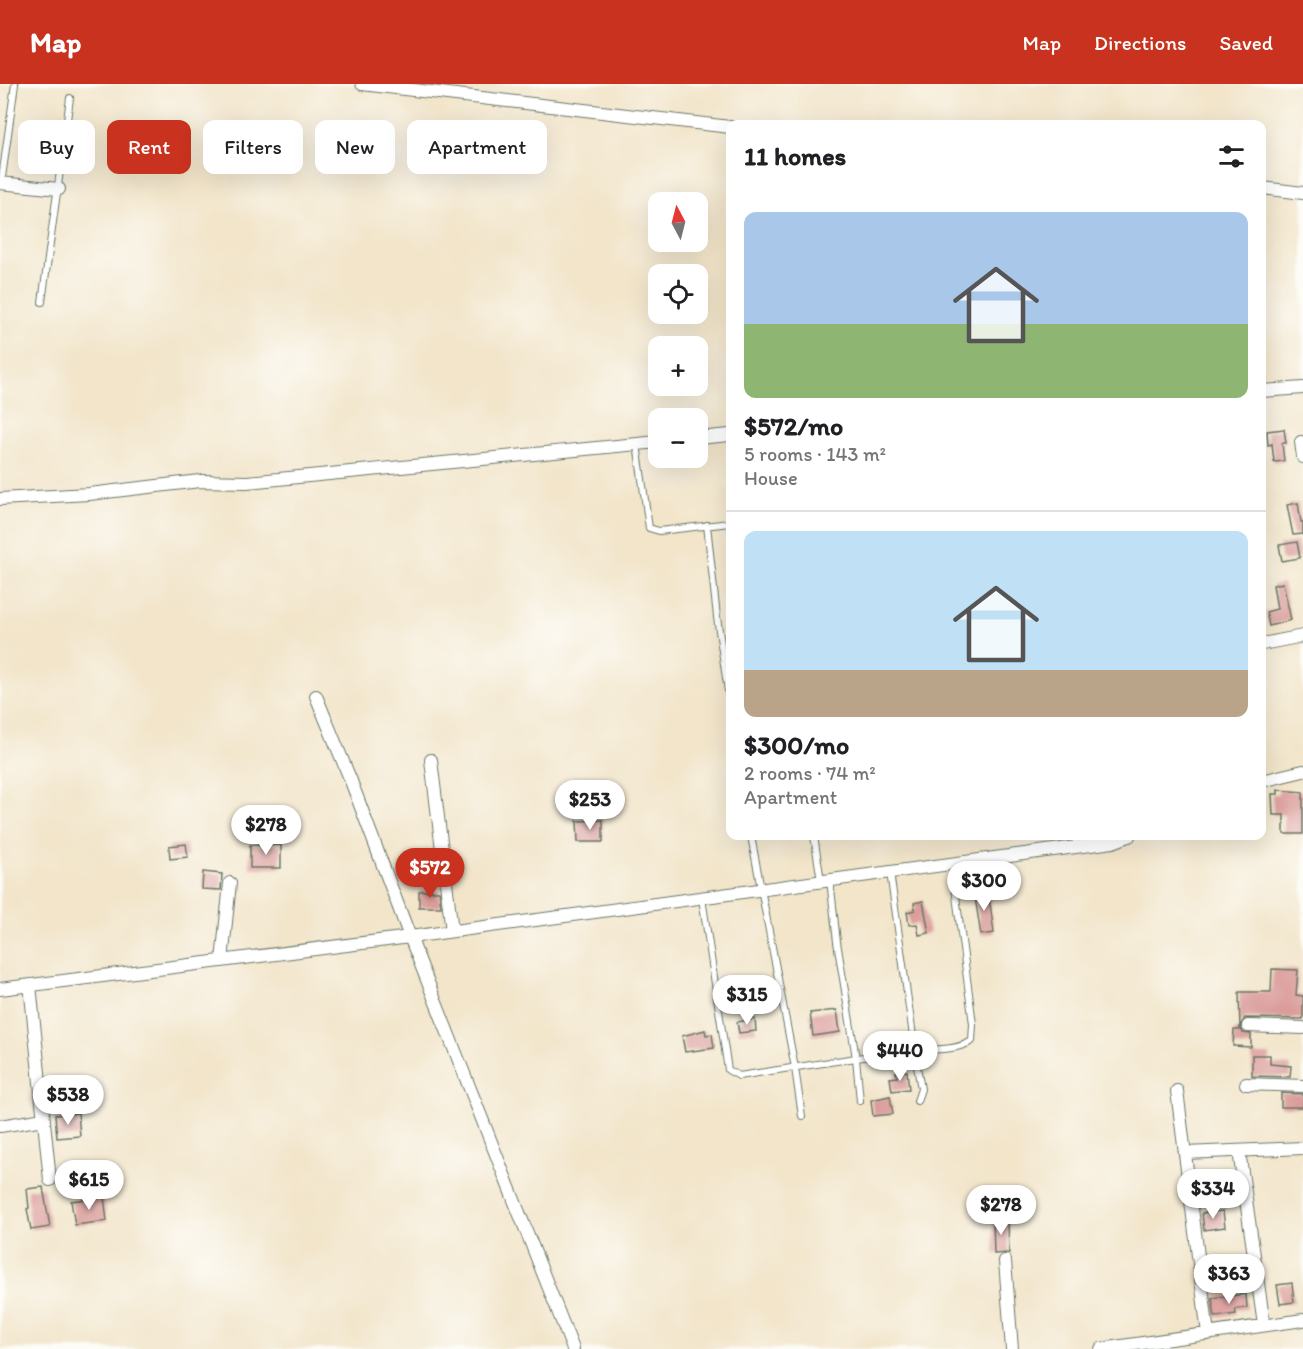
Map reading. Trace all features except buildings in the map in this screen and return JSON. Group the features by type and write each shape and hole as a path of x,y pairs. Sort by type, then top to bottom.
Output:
{"street":[{"path":"362,84 726,127"},
{"path":"0,185 59,189"},
{"path":"1266,188 1303,193"},
{"path":"1266,391 1303,388"},
{"path":"708,437 726,435"},
{"path":"1301,442 1303,457"},
{"path":"0,499 89,494 200,481 247,482 648,443"},
{"path":"1266,643 1303,636"},
{"path":"316,696 573,1349"},
{"path":"431,760 452,931"},
{"path":"1266,780 1303,771"},
{"path":"0,989 410,937 826,880 1076,841 1113,842 1118,840"},
{"path":"222,961 230,883"},
{"path":"30,985 50,1180"},
{"path":"1248,1026 1303,1028"},
{"path":"1246,1084 1303,1086"},
{"path":"1177,1090 1208,1334"},
{"path":"0,1126 44,1119"},
{"path":"1185,1153 1303,1148"},
{"path":"1239,1151 1264,1325"},
{"path":"1005,1261 1012,1349"},
{"path":"1101,1349 1159,1345 1208,1334 1303,1320"}],"lane":[{"path":"0,185 15,84"},
{"path":"42,302 70,98"},
{"path":"637,444 648,528 659,531 726,523"},
{"path":"707,525 717,617 726,664"},
{"path":"752,840 760,889 768,918 802,1116"},
{"path":"815,840 826,880 837,942 856,1058 860,1101"},
{"path":"890,871 921,1089 917,1101"},
{"path":"702,897 728,1070 739,1076 914,1050 951,1048 966,1045 972,1041 973,1024 956,888"}]}
